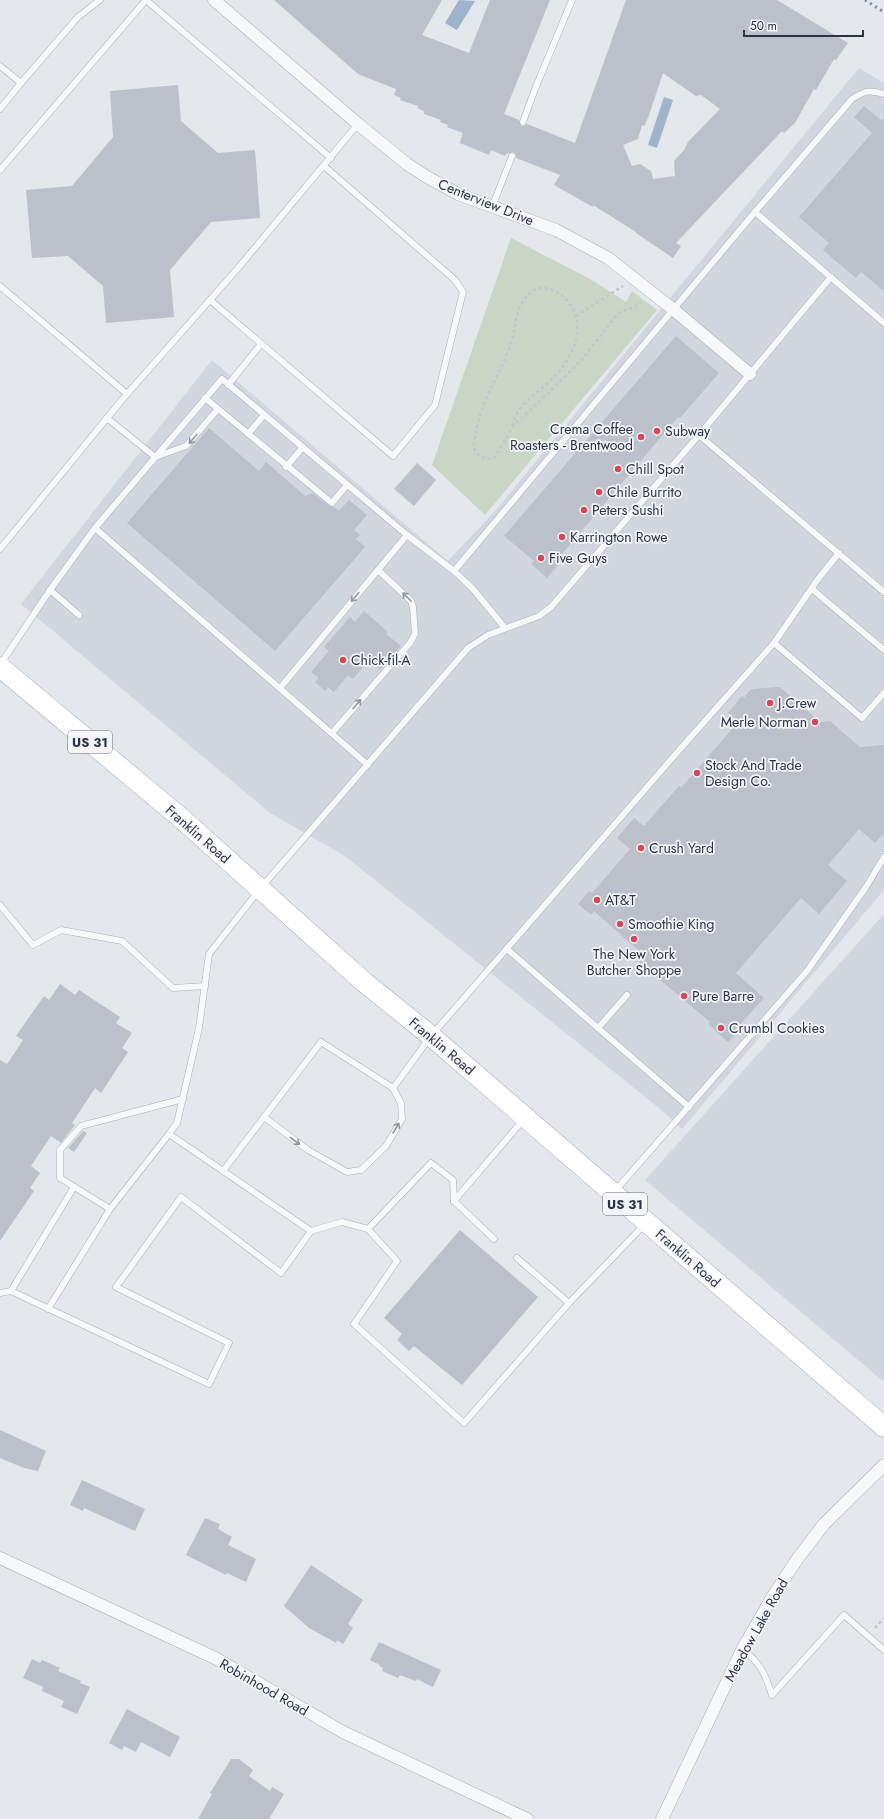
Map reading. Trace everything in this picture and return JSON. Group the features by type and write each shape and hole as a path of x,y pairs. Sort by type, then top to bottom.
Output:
{"main road":[{"name":"Franklin Road","path":"0,666 181,818 364,982 431,1036 884,1427"}],"street":[{"name":"Centerview Drive","path":"214,0 358,124 394,154 427,178 458,194 545,225 571,237 608,258 674,310 750,374"},
{"name":"Meadow Lake Road","path":"662,1819 742,1650 790,1571 820,1529 884,1465"},
{"name":"Robinhood Road","path":"0,1558 215,1658 343,1732 527,1819"}],"lane":[{"path":"0,109 78,17 100,0"},
{"path":"0,170 146,0 331,158"},
{"path":"523,122 572,0"},
{"path":"0,66 21,83"},
{"path":"454,571 755,212 852,99 863,92 871,90 884,94"},
{"path":"0,549 127,394 210,300 331,158 358,124"},
{"path":"492,207 512,156"},
{"path":"210,300 392,456 435,405 462,292 455,280 324,166"},
{"path":"755,212 884,323"},
{"path":"48,1309 110,1209 170,1134 177,1123 199,1028 209,954 260,889 468,648 488,635 539,616 551,607 699,435 831,277"},
{"path":"0,286 127,394"},
{"path":"228,385 261,344"},
{"path":"0,666 50,590 95,528 222,379 407,535 454,571 473,588 506,628"},
{"path":"205,398 286,467 332,503 347,485"},
{"path":"155,457 186,446 218,409"},
{"path":"248,434 264,415"},
{"path":"107,418 155,457"},
{"path":"699,435 884,592"},
{"path":"286,467 303,447"},
{"path":"95,528 368,765"},
{"path":"280,688 407,535"},
{"path":"393,1088 431,1036 774,643 839,553"},
{"path":"332,733 410,643 415,634 414,607 411,601 378,570"},
{"path":"812,589 884,650"},
{"path":"50,590 79,615"},
{"path":"774,643 862,718 884,693"},
{"path":"613,1194 807,970 866,887 884,857"},
{"path":"0,905 33,944 61,930 122,941 173,988 205,986"},
{"path":"507,949 689,1107"},
{"path":"598,1028 627,995"},
{"path":"223,1171 264,1117 321,1042 393,1088 401,1103 402,1118 386,1146 361,1170 347,1172 308,1150 264,1117"},
{"path":"110,1209 60,1178 60,1150 81,1126 183,1099"},
{"path":"454,1201 525,1118"},
{"path":"170,1134 311,1231"},
{"path":"368,1229 431,1163 453,1180 454,1201 494,1239"},
{"path":"11,1291 74,1187"},
{"path":"0,1293 11,1291 209,1384 229,1343 116,1287 181,1197 281,1273 311,1231 342,1222 368,1229 397,1261 354,1324 464,1423 569,1303 646,1223"},
{"path":"517,1258 569,1303"},
{"path":"742,1650 758,1663 766,1676 772,1695 844,1615 884,1650"}],"path":[{"path":"576,316 634,278"},
{"path":"514,426 518,413 531,397 552,380 569,356 577,338 576,316 567,300 554,290 540,288 532,291 523,301 516,318 513,340 480,412 474,448 477,454 487,459 494,457 514,426 584,357 620,312 634,306 653,293"}],"shaded area":[{"path":"859,68 884,83 884,890 682,1129 659,1108 345,856 270,813 21,604 212,360 448,561 496,510"},
{"path":"884,914 884,1382 645,1180"}],"green space":[{"path":"511,238 592,280 626,302 632,291 657,310 485,515 432,465"}],"water":[{"path":"459,0 475,1 457,30 445,23"},
{"path":"664,97 673,100 657,148 648,145"}],"building":[{"path":"274,0 442,0 422,35 469,53 490,0 550,0 504,114 519,120 521,126 527,124 575,143 626,0 777,0 848,43 836,60 834,59 816,90 814,89 795,123 784,133 782,131 676,243 681,246 673,258 636,232 593,205 593,207 554,185 560,175 516,158 516,154 513,152 506,154 505,156 491,150 489,155 460,143 463,133 447,127 448,125 440,122 441,120 424,114 424,111 417,108 418,106 400,100 401,98 394,95 396,89 358,74","holes":["663,73 696,96 701,95 720,109 688,142 684,150 674,161 675,176 653,179 651,171 640,164 632,166 623,145 638,139 642,125 644,126 648,118"]},
{"path":"178,85 181,121 218,153 255,150 260,218 211,222 170,270 174,317 106,323 103,286 68,256 32,258 26,190 72,186 113,137 110,91"},
{"path":"864,106 882,121 884,118 884,291 861,272 856,278 823,250 829,243 799,217 872,133 854,117"},
{"path":"676,336 719,373 680,418 678,417 557,560 560,563 547,578 531,564 534,561 504,536"},
{"path":"209,428 259,471 266,462 305,496 313,493 329,506 334,507 339,511 349,500 367,515 354,530 360,535 356,539 365,547 275,651 127,523"},
{"path":"417,463 436,480 414,506 394,489"},
{"name":"Chick-fil-A","path":"364,611 388,632 386,634 401,646 380,670 369,660 353,679 348,675 334,692 328,687 325,691 315,682 319,678 311,672 329,651 324,647 350,617 355,622"},
{"path":"780,687 820,722 830,721 860,747 884,745 884,833 875,843 859,829 828,865 847,881 819,914 801,898 736,973 764,998 736,1029 738,1031 728,1042 708,1024 710,1022 633,957 638,950 594,911 591,915 578,904 589,891 592,893 630,849 617,838 634,818 644,826 679,786 681,788 738,722 728,713 742,696 744,698 751,689"},
{"path":"60,984 75,995 79,990 120,1017 116,1023 132,1033 122,1048 128,1052 101,1093 95,1088 72,1123 75,1125 61,1143 51,1136 31,1166 40,1173 30,1188 34,1191 0,1241 0,1060 7,1064 23,1040 16,1036 44,996 49,1000"},
{"path":"83,1131 87,1133 74,1152 68,1148"},
{"path":"460,1230 538,1297 462,1385 414,1346 409,1351 397,1340 402,1334 384,1318"},
{"path":"0,1430 46,1451 38,1471 24,1468 0,1458"},
{"path":"82,1480 145,1509 135,1531 84,1508 83,1511 70,1505"},
{"path":"205,1518 220,1524 218,1529 232,1537 228,1545 256,1559 246,1582 227,1573 226,1575 186,1555"},
{"path":"311,1565 363,1600 348,1624 353,1628 343,1644 337,1640 336,1643 309,1628 284,1606"},
{"path":"379,1642 441,1670 433,1687 417,1679 416,1681 400,1675 398,1678 382,1671 383,1668 379,1666 380,1665 370,1660"},
{"path":"32,1659 40,1663 42,1660 60,1668 58,1671 81,1681 80,1683 90,1687 77,1714 61,1707 64,1701 42,1691 43,1687 23,1678"},
{"path":"127,1709 180,1737 170,1757 141,1742 136,1752 124,1746 122,1750 109,1743"},
{"path":"231,1759 239,1759 253,1770 249,1776 270,1791 272,1787 284,1794 269,1819 198,1819 212,1794 210,1793"}],"railway":[{"path":"865,0 884,12"}],"place":[{"name":"Subway","path":"657,431"},
{"name":"Crema Coffee Roasters - Brentwood","path":"641,437"},
{"name":"Chill Spot","path":"618,469"},
{"name":"Chile Burrito","path":"599,492"},
{"name":"Peters Sushi","path":"584,510"},
{"name":"Karrington Rowe","path":"562,537"},
{"name":"Five Guys","path":"541,558"},
{"name":"Chick-fil-A","path":"343,660"},
{"name":"J.Crew","path":"770,703"},
{"name":"Merle Norman","path":"815,722"},
{"name":"Stock And Trade Design Co.","path":"697,773"},
{"name":"Crush Yard","path":"641,848"},
{"name":"AT&T","path":"597,900"},
{"name":"Smoothie King","path":"620,924"},
{"name":"The New York Butcher Shoppe","path":"634,939"},
{"name":"Pure Barre","path":"684,996"},
{"name":"Crumbl Cookies","path":"721,1028"}]}
